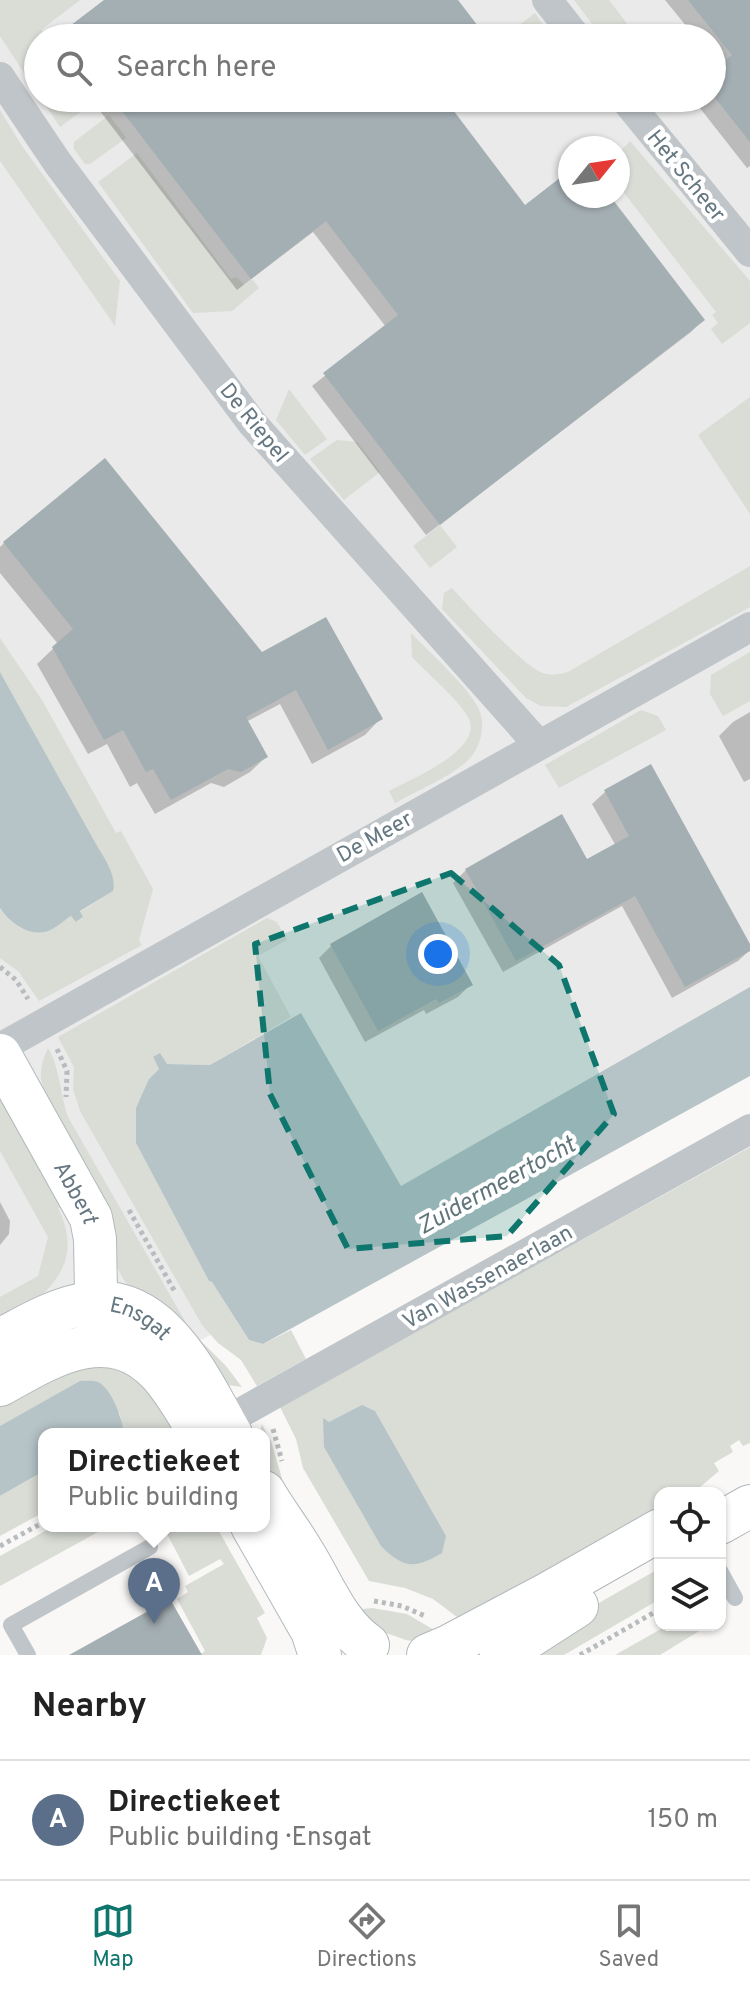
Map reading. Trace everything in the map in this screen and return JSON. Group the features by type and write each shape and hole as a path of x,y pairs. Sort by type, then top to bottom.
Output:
{"main road":[{"name":"Abbert","path":"0,1055 91,1218 95,1239 97,1346"},
{"name":"Ensgat","path":"0,1340 76,1305 96,1303 134,1311 168,1335 186,1355 217,1428"},
{"name":"Ensgat","path":"0,1385 66,1351 97,1346 125,1351 151,1365 169,1386 216,1428"},
{"path":"726,1493 750,1479"},
{"path":"270,1501 342,1620 371,1652"},
{"path":"726,1520 750,1506"},
{"path":"255,1532 312,1631 320,1655"},
{"path":"428,1636 449,1646 654,1533"},
{"path":"501,1655 657,1559"}],"street":[{"path":"547,0 566,24"},
{"name":"De Riepel","path":"0,77 57,162 252,423 538,744"},
{"name":"Het Scheer","path":"635,112 750,252"},
{"name":"De Meer","path":"0,1048 750,627"},
{"name":"Van Wassenaerlaan","path":"222,1428 750,1129"}],"lane":[{"path":"28,1655 6,1628 150,1547"},
{"path":"726,1582 735,1598"}],"path":[{"path":"0,967 16,980 30,1002"},
{"path":"0,1546 38,1525"},
{"path":"369,1601 402,1606 428,1636"},
{"path":"580,1655 654,1612"}],"highlighted area":[{"path":"451,873 559,965 614,1114 507,1236 348,1249 270,1094 255,944"}],"shaded area":[{"path":"0,0 750,0 750,1032 45,1428 38,1428 38,1432 0,1453"},
{"path":"0,0 80,0 49,24 24,24 24,73 0,36"},
{"path":"574,0 609,0 627,24 592,24"},
{"path":"535,13 543,24 520,24"},
{"path":"0,110 22,146 120,281 115,326 0,161"},
{"path":"50,112 80,112 60,127"},
{"path":"109,115 126,138 90,164 85,164 74,149 74,142"},
{"path":"630,141 750,281 750,323 722,344 711,329 718,323 712,315 716,312 630,201"},
{"path":"137,153 231,279 237,277 244,285 252,279 259,288 232,311 193,313 98,182"},
{"path":"289,389 327,439 305,455 276,420"},
{"path":"750,397 750,514 698,435"},
{"path":"337,440 357,442 380,472 344,500 310,459"},
{"path":"440,525 457,547 430,568 413,546"},
{"path":"750,566 750,607 566,707 541,706 526,698 442,609 444,593 452,588 496,635 535,669 559,674 568,672"},
{"path":"411,633 469,693 480,712 482,733 474,753 465,763 395,803 389,791 444,762 466,740 471,729 463,709 412,657"},
{"path":"0,638 42,700 116,833 121,831 153,889 139,940 142,945 39,1001 19,972 0,958 0,909 25,930 42,929 72,916 76,922 83,918 80,912 113,891 111,872 0,672"},
{"path":"750,652 750,701 723,716 710,694 711,675"},
{"path":"641,710 658,716 666,730 559,788 545,765"},
{"path":"267,918 277,922 287,940 258,956 291,1017 210,1065 167,1064 153,1058 159,1069 149,1079 136,1143 209,1281 249,1340 263,1344 291,1330 306,1359 257,1386 241,1360 218,1343 202,1325 80,1111 73,1089 74,1067 58,1037"},
{"path":"48,1048 68,1117 190,1330 242,1387 227,1385 159,1320 124,1280 115,1261 103,1197 53,1111 42,1083 42,1065"},
{"path":"0,1092 64,1205 58,1208 66,1229 68,1248 64,1264 45,1292 0,1328 0,1297 38,1276 48,1237 0,1151"},
{"path":"750,1147 750,1443 743,1446 739,1440 730,1446 733,1452 714,1463 719,1471 700,1487 654,1487 654,1522 478,1617 473,1609 457,1617 433,1599 405,1588 369,1581 303,1468 296,1439 280,1407"},
{"path":"53,1364 128,1368 184,1428 120,1428 120,1415 107,1391 0,1426 0,1393"},
{"path":"271,1440 283,1482 336,1573 270,1482"},
{"path":"38,1474 38,1515 0,1536 0,1496"},
{"path":"43,1532 98,1532 0,1586 0,1556"},
{"path":"166,1532 219,1532 265,1613 257,1618 267,1638 261,1655 199,1655 205,1651 177,1599 188,1592 185,1586 224,1564 220,1559 189,1576"},
{"path":"654,1571 654,1602 564,1655 520,1655"},
{"path":"372,1608 407,1614 441,1634 418,1642 375,1629 355,1610"},
{"path":"657,1631 699,1631 660,1655 615,1655"}],"water":[{"path":"0,672 106,861 113,879 113,891 80,911 83,917 76,922 71,916 44,932 19,926 0,908"},
{"name":"Zuidermeertocht","path":"750,987 750,1076 263,1344 249,1340 209,1281 136,1143 136,1108 149,1079 159,1069 153,1057 160,1053 167,1064 210,1065 301,1013 401,1186"},
{"path":"80,1381 96,1381 108,1391 123,1427 38,1428 38,1474 0,1496 0,1426"},
{"path":"362,1405 375,1411 446,1536 442,1553 424,1562 403,1563 381,1546 324,1447 323,1418 329,1422"}],"building":[{"path":"104,0 458,0 476,24 72,24"},
{"path":"688,0 750,0 750,142 726,112 726,60 732,55 726,48 726,24 707,24"},
{"path":"123,112 455,112 525,205 558,179 558,208 619,208 705,320 440,525 323,373 398,315 326,221 251,279"},
{"path":"105,458 262,652 326,617 383,719 328,750 296,690 246,717 268,757 241,772 228,769 171,800 153,769 146,772 123,730 104,740 52,647 73,629 3,542"},
{"path":"651,764 750,944 750,951 685,987 635,896 516,961 465,869 562,814 587,859 629,836 604,790"},
{"path":"422,892 473,985 439,1003 436,999 378,1031 330,944"},
{"path":"170,1599 202,1655 69,1655"}],"place":[{"name":"Directiekeet","path":"154,1624"}]}
